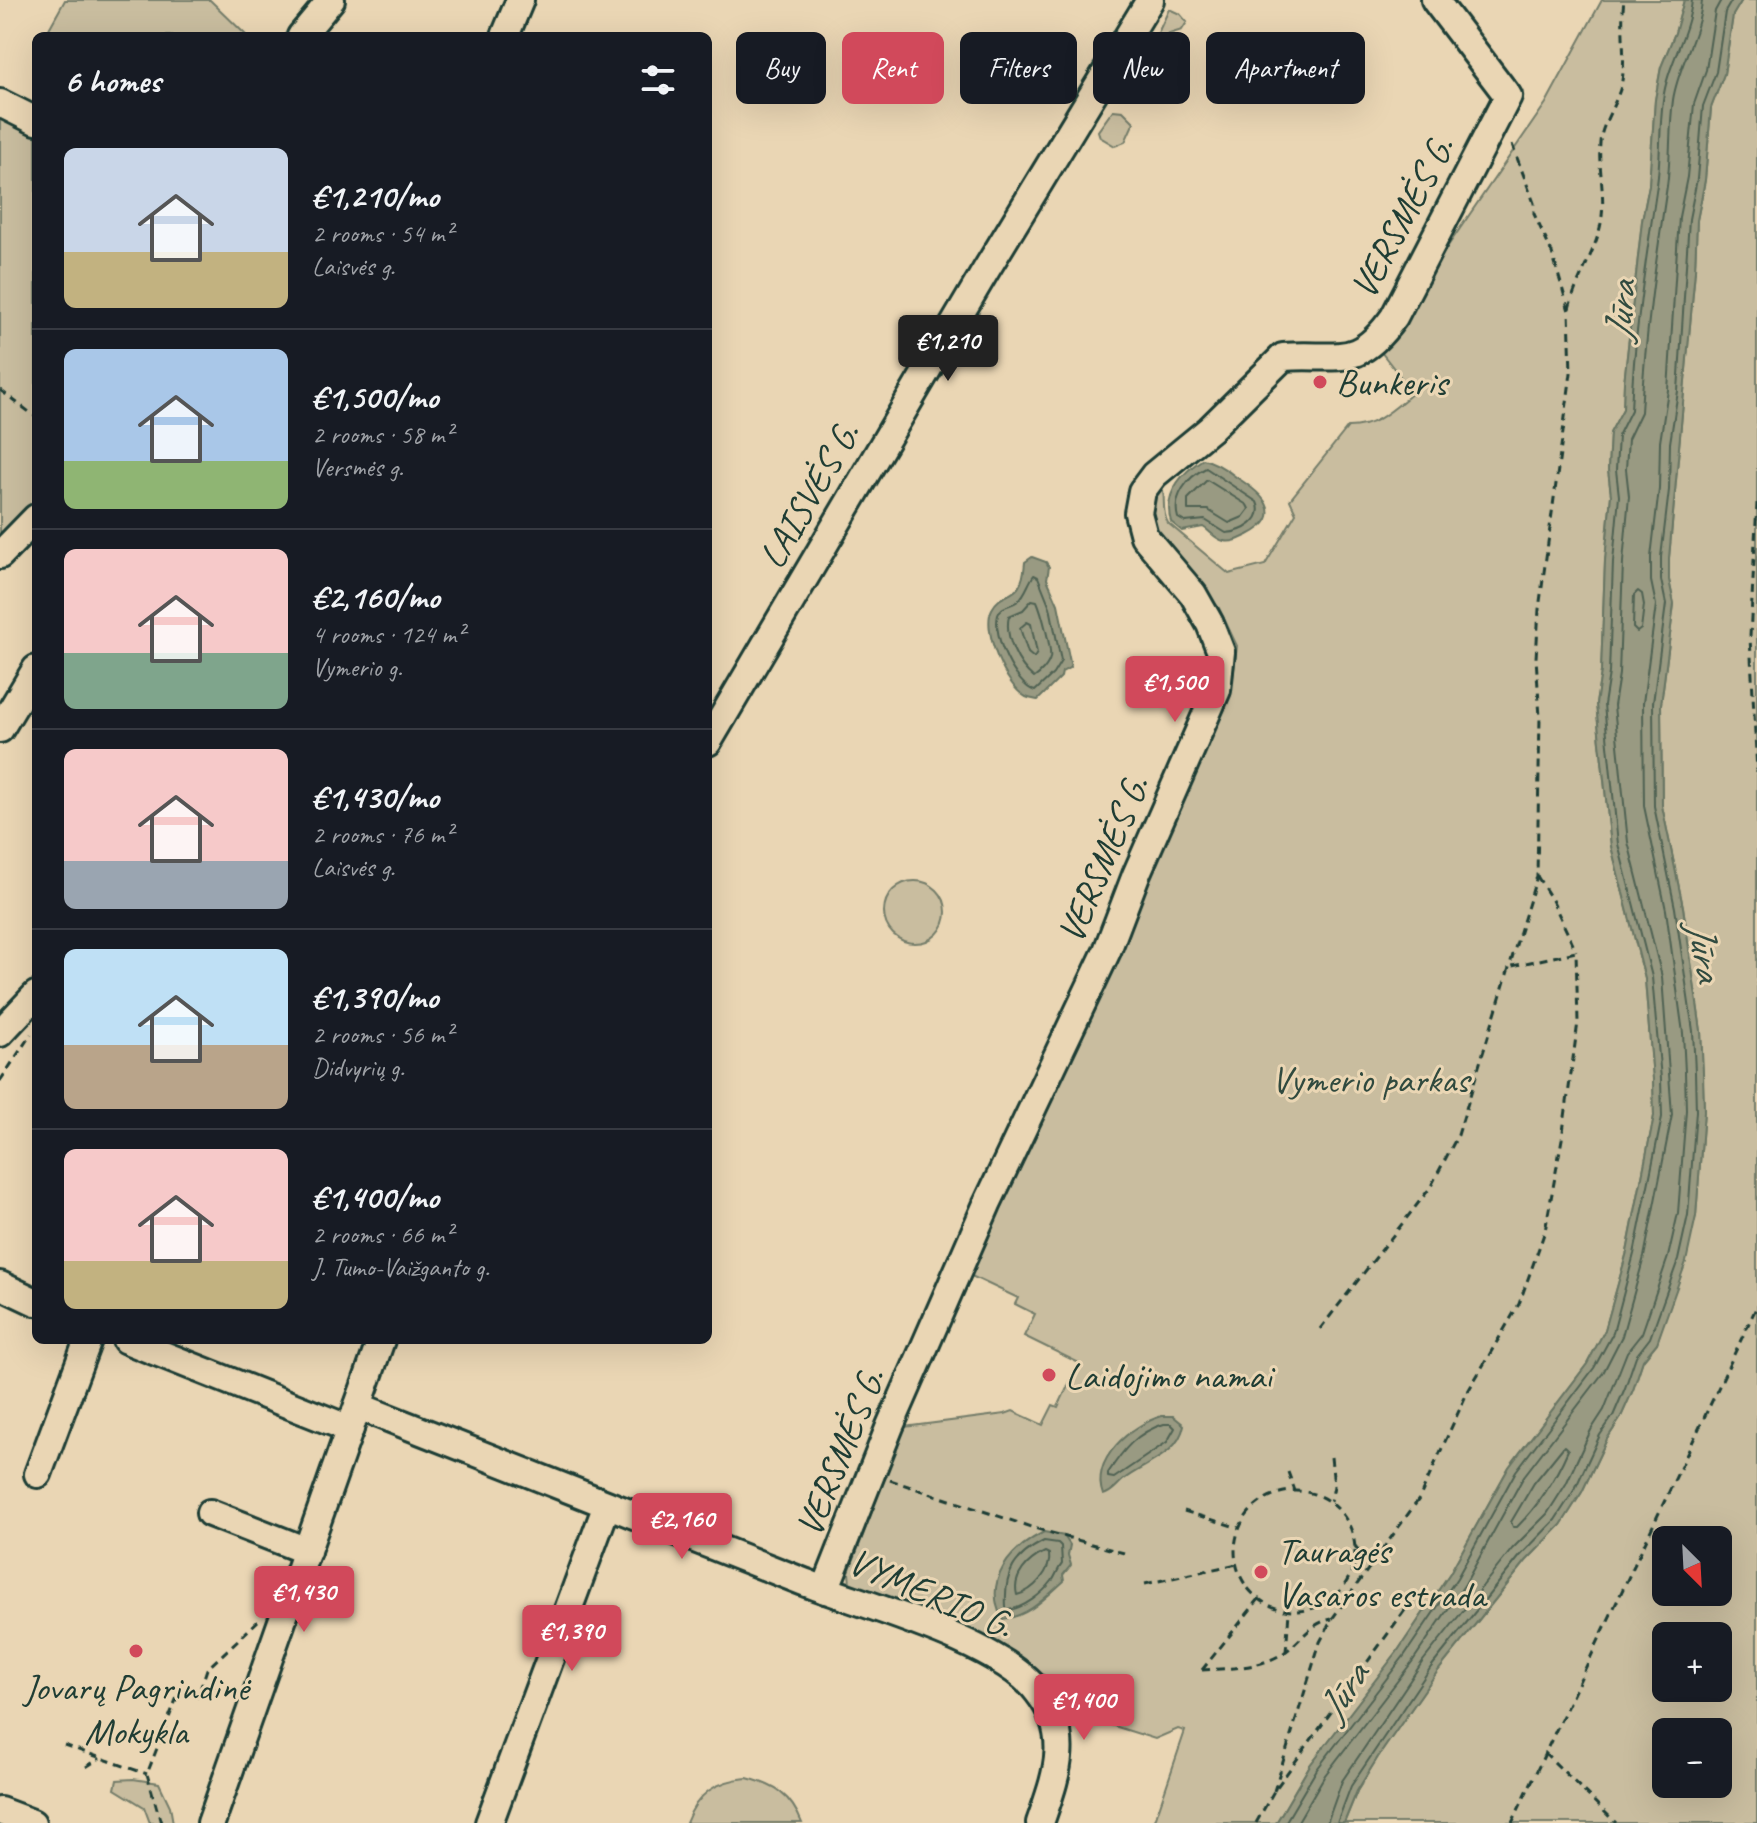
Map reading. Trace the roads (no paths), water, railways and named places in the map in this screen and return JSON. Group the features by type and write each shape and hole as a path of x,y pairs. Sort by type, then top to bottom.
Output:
{"street":[{"path":"304,32 331,0"},
{"path":"507,32 520,0"},
{"name":"LAISVĖS G.","path":"712,735 978,283 1150,0"},
{"name":"VERSMĖS G.","path":"825,1590 871,1474 987,1204 1107,951 1136,875 1217,690 1221,652 1193,594 1144,536 1138,513 1142,491 1154,475 1210,429 1283,357 1347,357 1361,351 1380,336 1394,317 1508,96 1435,0"},
{"path":"0,103 32,119"},
{"path":"0,555 32,522"},
{"path":"0,729 32,676"},
{"path":"0,1033 32,999"},
{"path":"0,1285 32,1300"},
{"path":"38,1474 87,1344"},
{"name":"VYMERIO G.","path":"138,1344 607,1505 967,1644 1007,1664 1026,1678 1052,1713 1058,1733 1060,1757 1057,1774 1040,1823"},
{"path":"211,1823 380,1344"},
{"path":"489,1823 607,1505"},
{"path":"210,1513 307,1551"},
{"path":"0,1811 32,1823"}],"water":[{"path":"1684,0 1742,0 1733,15 1724,74 1711,108 1705,180 1697,220 1669,558 1674,604 1661,704 1662,806 1683,907 1701,1031 1703,1072 1704,1111 1696,1216 1686,1262 1657,1343 1643,1360 1620,1419 1582,1492 1561,1525 1526,1561 1437,1672 1357,1791 1344,1823 1276,1823 1310,1765 1397,1652 1450,1573 1509,1467 1587,1364 1605,1330 1627,1252 1654,1116 1653,1079 1645,979 1611,846 1596,704 1601,672 1611,495 1608,470 1610,433 1623,409 1642,221 1649,185 1655,100 1661,67"},
{"path":"1203,459 1225,469 1261,497 1269,512 1267,520 1260,527 1239,539 1227,541 1218,539 1203,527 1182,531 1171,522 1169,502 1175,486 1187,471"},
{"path":"1032,557 1046,562 1049,567 1047,579 1058,604 1071,667 1062,672 1061,677 1038,700 1026,697 1011,682 997,657 989,618 996,602 1016,590 1025,562"},
{"path":"1162,1416 1173,1416 1184,1425 1181,1436 1168,1452 1103,1495 1102,1469 1116,1445 1138,1427"},
{"path":"1044,1532 1064,1536 1070,1545 1068,1555 1071,1565 1063,1575 1064,1581 1028,1611 1002,1619 996,1591 1003,1567 1020,1547"}],"place":[{"name":"Bunkeris","path":"1320,382"},
{"name":"Laidojimo namai","path":"1049,1375"},
{"name":"Tauragės Vasaros estrada","path":"1261,1572"},
{"name":"Jovarų Pagrindinė Mokykla","path":"136,1651"}],"water label":[{"name":"Jūra","path":"1620,311"},
{"name":"Jūra","path":"1705,951"},
{"name":"Jūra","path":"1343,1692"}],"park label":[{"name":"Vymerio parkas","path":"1370,1079"}]}
